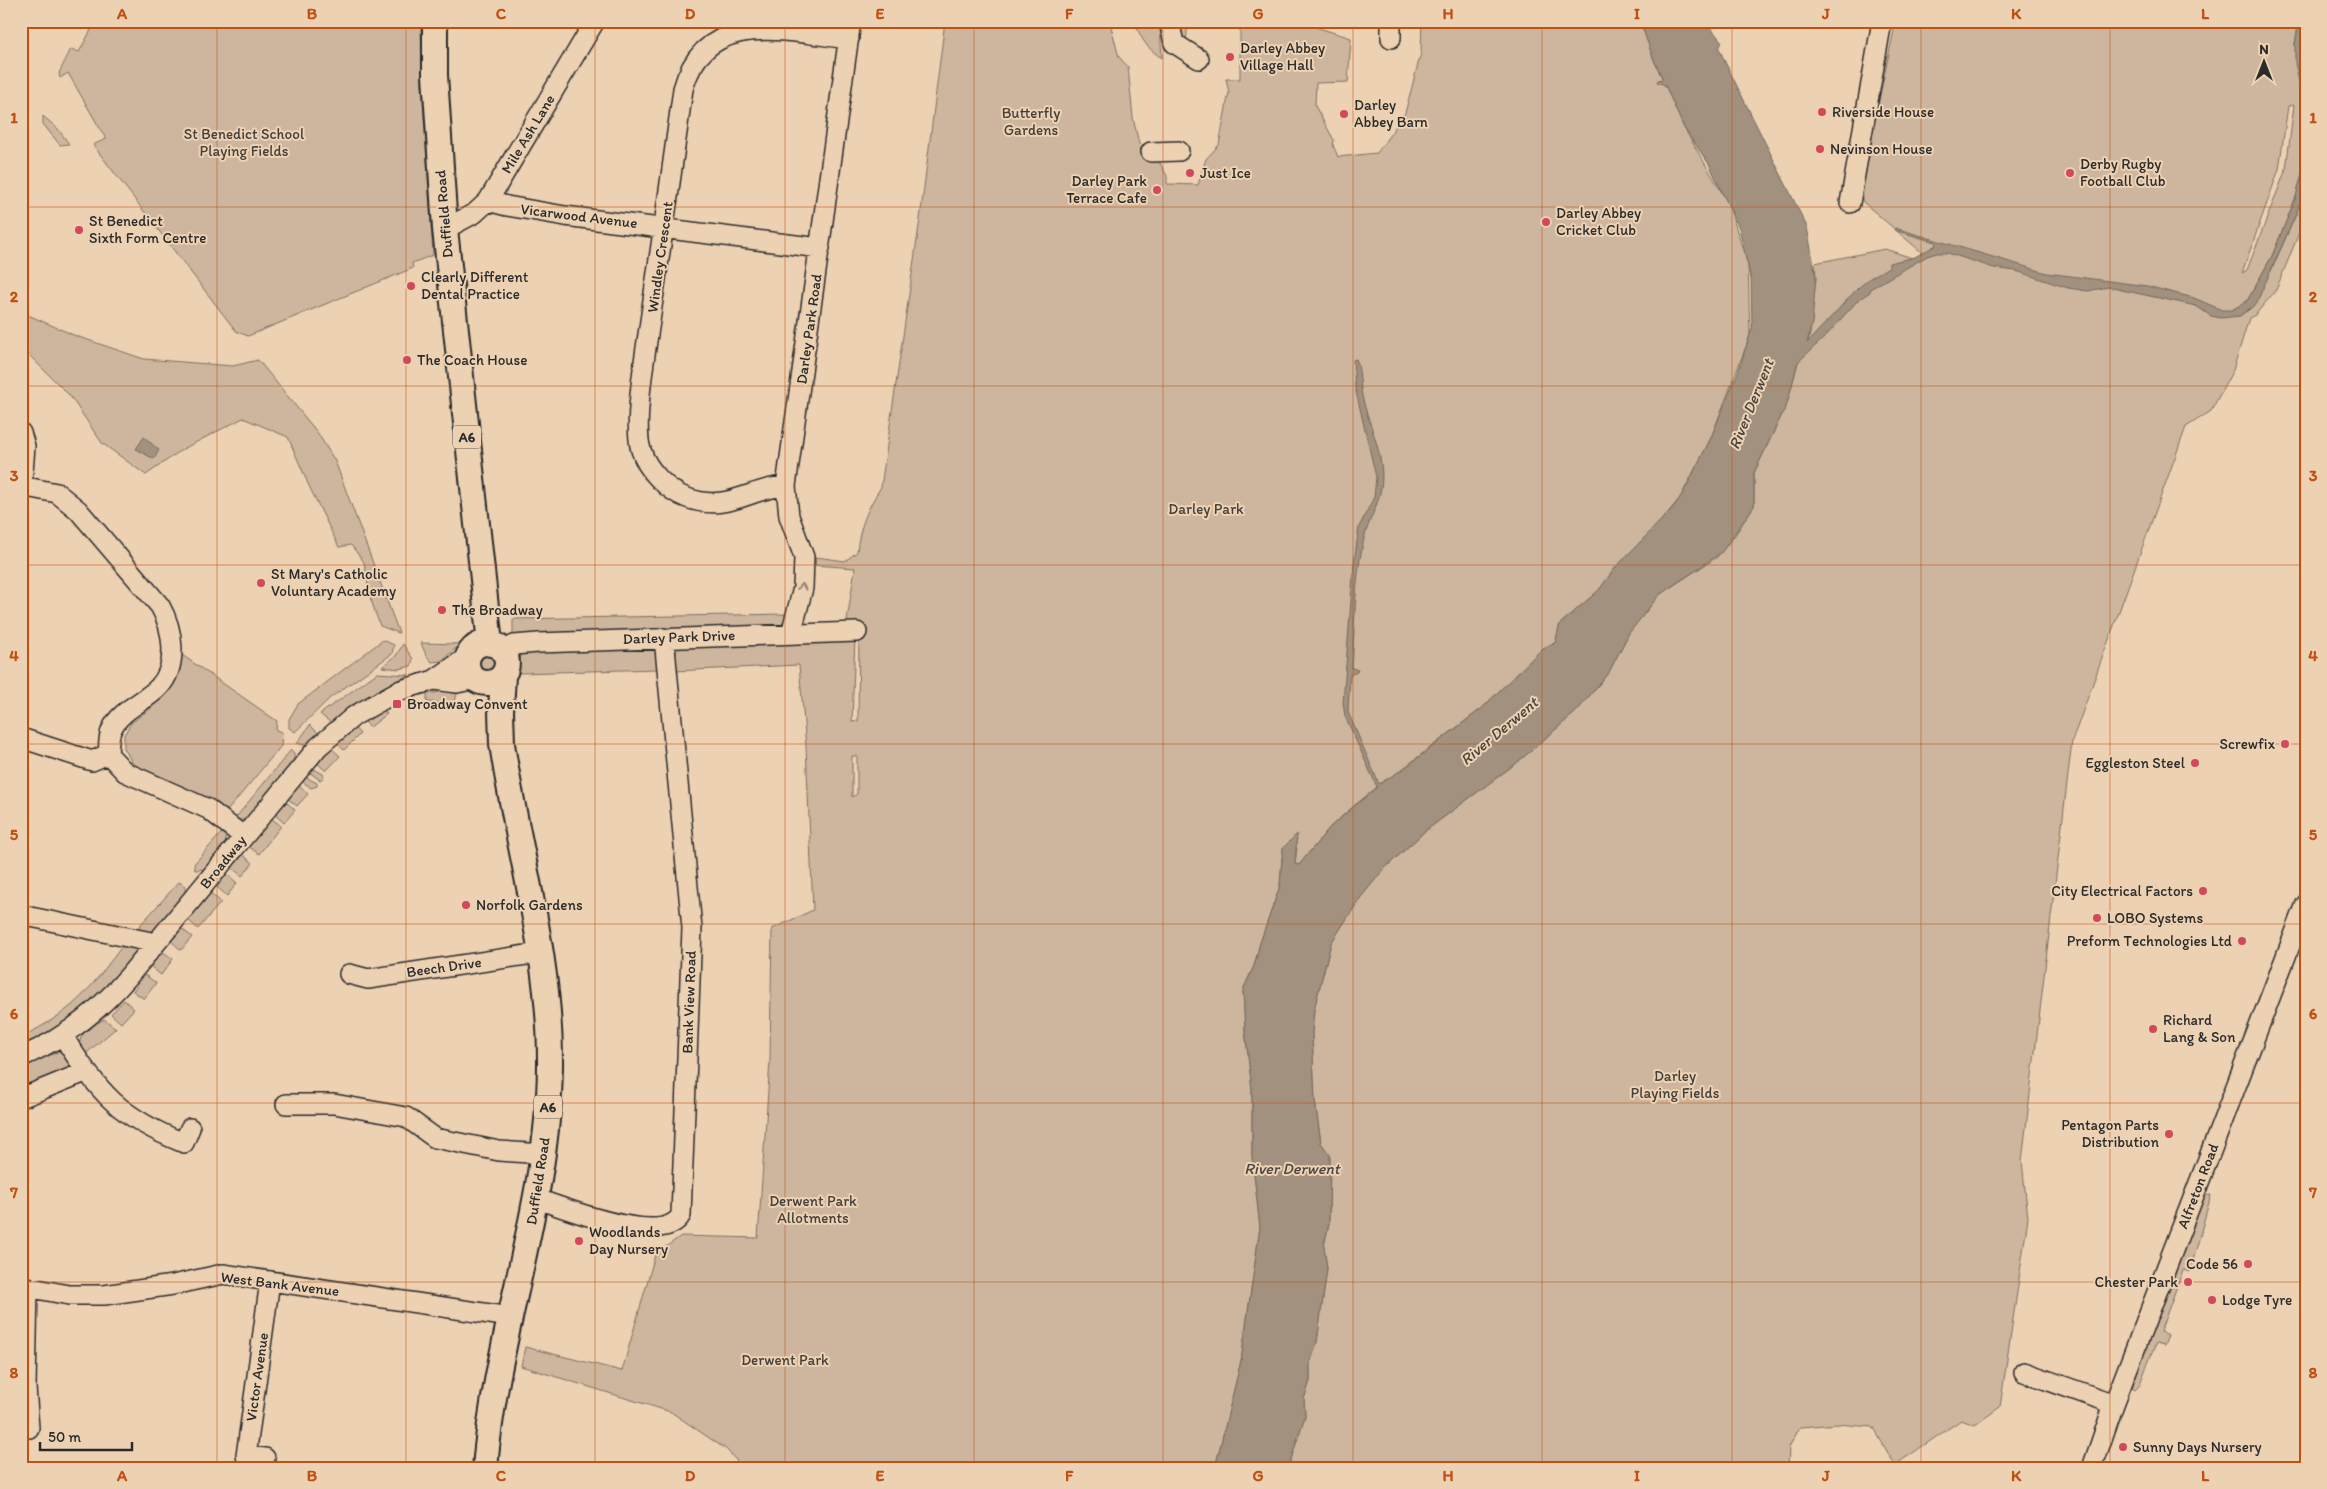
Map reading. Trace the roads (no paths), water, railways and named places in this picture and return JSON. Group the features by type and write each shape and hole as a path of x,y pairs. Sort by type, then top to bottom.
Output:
{"main road":[{"name":"Duffield Road","path":"435,21 435,75 445,229 492,656 500,711 502,744"},
{"path":"476,680 489,683 492,656"},
{"name":"Duffield Road","path":"476,680 492,710 502,744 540,953 548,1011 550,1066 544,1154 538,1199 510,1317 490,1415 485,1468"}],"street":[{"name":"Mile Ash Lane","path":"445,229 475,213 488,201 595,21"},
{"path":"1169,21 1174,43 1199,59"},
{"path":"1850,203 1882,21"},
{"name":"Windley Crescent","path":"786,486 772,487 729,502 704,502 687,498 671,489 660,479 648,466 641,450 638,435 640,408 683,89 690,68 701,52 712,43 727,36 742,31 761,29 850,30"},
{"name":"Darley Park Road","path":"791,634 803,588 804,557 789,516 786,486 850,30"},
{"path":"1151,152 1179,150"},
{"name":"Vicarwood Avenue","path":"488,201 533,211 820,248"},
{"path":"21,433 25,446 22,486 57,493 78,510 160,606 170,624 171,653 164,679 159,687 117,722 111,731 108,754"},
{"name":"Darley Park Drive","path":"492,656 514,645 538,643 857,632"},
{"name":"Bank View Road","path":"538,1199 629,1228 671,1225 678,1221 681,1215 692,928 664,638"},
{"name":"Broadway","path":"21,1057 62,1036 102,1006 308,757 354,716 398,691 434,680 492,656"},
{"name":"Broadway","path":"434,680 457,683 476,680"},
{"path":"21,738 92,761 108,754"},
{"path":"108,754 125,772 208,809 244,836"},
{"name":"Alfreton Road","path":"2092,1468 2114,1404 2306,904"},
{"path":"21,915 156,943"},
{"name":"Beech Drive","path":"348,974 368,979 540,953"},
{"path":"62,1036 84,1072 109,1100 128,1115 148,1128 184,1143 190,1128"},
{"path":"21,1098 84,1072"},
{"path":"286,1104 334,1104 406,1117 435,1138 499,1151 544,1154"},
{"name":"West Bank Avenue","path":"25,1287 86,1296 173,1286 223,1274 510,1317"},
{"name":"Victor Avenue","path":"265,1458 246,1456 270,1281"},
{"path":"25,1287 26,1387 29,1428"},
{"path":"2024,1372 2114,1404"}],"water":[{"name":"River Derwent","path":"1640,21 1705,21 1722,42 1719,48 1725,62 1807,227 1816,277 1812,323 1807,343 1857,289 1870,278 1889,267 1889,263 1915,257 1936,245 1935,242 1894,230 1895,228 2047,273 2147,286 2194,298 2222,310 2232,310 2247,301 2272,256 2296,197 2306,157 2306,186 2297,212 2256,304 2240,316 2221,318 2211,316 2196,306 2108,287 2088,291 2068,288 2016,271 1994,268 1948,253 1937,253 1927,256 1870,289 1870,292 1858,300 1825,337 1798,362 1787,404 1754,473 1754,506 1721,553 1659,595 1629,633 1609,672 1577,711 1519,761 1424,832 1384,869 1361,897 1331,943 1314,1009 1312,1034 1315,1101 1321,1143 1330,1155 1329,1223 1324,1246 1327,1269 1317,1342 1310,1362 1310,1381 1304,1399 1305,1416 1288,1468 1215,1468 1241,1361 1260,1227 1252,1156 1252,1089 1245,1030 1243,990 1254,966 1280,886 1283,848 1297,834 1295,864 1299,865 1330,827 1377,787 1345,716 1343,703 1354,563 1359,527 1374,497 1376,477 1355,387 1353,360 1356,359 1357,362 1365,409 1377,445 1381,464 1382,484 1378,501 1365,534 1360,558 1356,590 1352,668 1358,670 1350,675 1348,712 1379,784 1405,768 1481,709 1543,648 1555,643 1560,624 1599,590 1615,568 1672,509 1683,493 1710,440 1738,372 1752,328 1751,279 1739,228 1709,164 1684,128 1665,85 1657,82 1663,79"},
{"path":"2299,21 2304,21 2301,42 2306,76 2306,115 2295,63 2295,44"},
{"path":"144,437 159,450 154,459 136,449"}],"place":[{"name":"Darley Abbey Village Hall","path":"1230,57"},
{"name":"Riverside House","path":"1822,112"},
{"name":"Darley Abbey Barn","path":"1344,114"},
{"name":"Nevinson House","path":"1820,149"},
{"name":"Just Ice","path":"1190,173"},
{"name":"Derby Rugby Football Club","path":"2070,173"},
{"name":"Darley Park Terrace Cafe","path":"1157,190"},
{"name":"Darley Abbey Cricket Club","path":"1546,222"},
{"name":"St Benedict Sixth Form Centre","path":"79,230"},
{"name":"Clearly Different Dental Practice","path":"411,286"},
{"name":"The Coach House","path":"407,360"},
{"name":"St Mary's Catholic Voluntary Academy","path":"261,583"},
{"name":"The Broadway","path":"442,610"},
{"name":"Broadway Convent","path":"397,704"},
{"name":"Screwfix","path":"2285,744"},
{"name":"Eggleston Steel","path":"2195,763"},
{"name":"City Electrical Factors","path":"2203,891"},
{"name":"Norfolk Gardens","path":"466,905"},
{"name":"LOBO Systems","path":"2097,918"},
{"name":"Preform Technologies Ltd","path":"2242,941"},
{"name":"Richard Lang & Son","path":"2153,1029"},
{"name":"Pentagon Parts Distribution","path":"2169,1134"},
{"name":"Woodlands Day Nursery","path":"579,1241"},
{"name":"Code 56","path":"2248,1264"},
{"name":"Chester Park","path":"2188,1282"},
{"name":"Lodge Tyre","path":"2212,1300"},
{"name":"Sunny Days Nursery","path":"2123,1447"}],"park label":[{"name":"Butterfly Gardens","path":"1031,122"},
{"name":"St Benedict School Playing Fields","path":"244,142"},
{"name":"Darley Park","path":"1206,509"},
{"name":"Darley Playing Fields","path":"1675,1084"},
{"name":"Derwent Park Allotments","path":"813,1210"},
{"name":"Derwent Park","path":"785,1360"}]}
